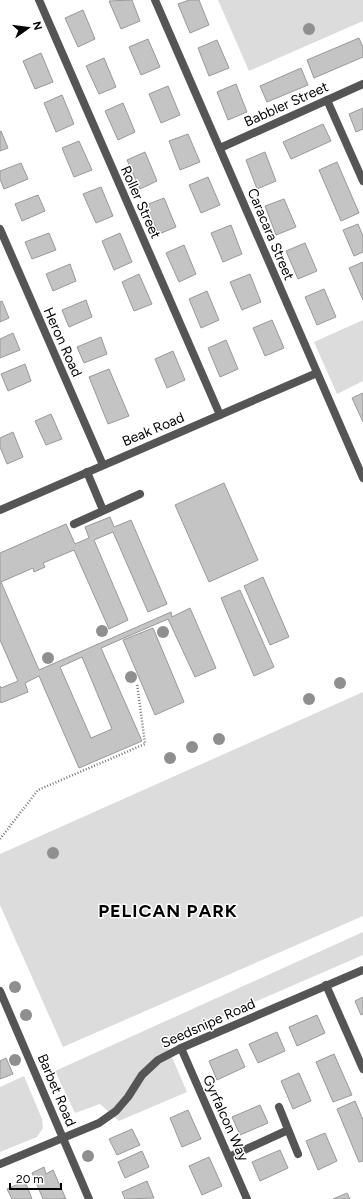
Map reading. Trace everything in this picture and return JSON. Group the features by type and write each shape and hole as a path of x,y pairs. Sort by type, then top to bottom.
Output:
{"street":[{"name":"Roller Street","path":"39,0 220,415"},
{"name":"Caracara Street","path":"155,0 363,478"},
{"name":"Babbler Street","path":"220,148 363,84"},
{"path":"327,100 363,181"},
{"name":"Heron Road","path":"0,229 103,466"},
{"name":"Beak Road","path":"0,510 317,373"},
{"path":"87,472 103,510"},
{"path":"74,524 140,494"},
{"name":"Seedsnipe Road","path":"0,1164 99,1123 116,1111 128,1097 142,1075 158,1060 181,1048 363,970"},
{"path":"326,985 363,1069"},
{"name":"Barbet Road","path":"0,991 89,1199"},
{"name":"Gyrfalcon Way","path":"181,1048 247,1199"},
{"path":"279,1107 298,1154"},
{"path":"229,1157 288,1130"}],"path":[{"path":"0,839 38,790 145,744 137,683"}],"shaded area":[{"path":"218,0 363,0 363,21 249,71"},
{"path":"363,320 363,381 337,394 314,342"},
{"path":"363,692 363,916 63,1047 0,905 0,854"},
{"path":"363,932 363,955 165,1041 187,1092 119,1121 100,1104 75,1113 55,1071"},
{"path":"24,1076 42,1119 43,1128 37,1137 0,1152 0,1087"}],"building":[{"path":"132,0 140,21 121,29 109,1"},
{"path":"189,0 199,0 209,25 190,33 178,4"},
{"path":"83,10 95,39 78,47 65,18"},
{"path":"359,38 363,47 363,57 314,78 307,60"},
{"path":"148,39 160,67 141,75 129,47"},
{"path":"217,40 229,68 209,76 198,48"},
{"path":"41,53 53,82 35,89 23,61"},
{"path":"104,58 116,87 99,94 86,66"},
{"path":"301,68 308,85 267,102 260,86"},
{"path":"236,84 247,112 228,120 217,92"},
{"path":"168,86 180,115 161,123 149,94"},
{"path":"62,95 74,124 56,132 44,103"},
{"path":"123,103 135,132 118,140 105,111"},
{"path":"363,108 363,129 356,132 349,114"},
{"path":"323,124 331,141 291,159 283,142"},
{"path":"1,131 8,148 0,151 0,132"},
{"path":"188,134 200,162 180,170 169,141"},
{"path":"79,141 92,170 74,177 62,148"},
{"path":"145,152 157,181 140,189 127,160"},
{"path":"265,152 276,181 257,189 246,160"},
{"path":"337,162 359,213 341,221 319,170"},
{"path":"21,163 28,179 4,189 0,179 0,171"},
{"path":"208,177 220,205 201,213 189,185"},
{"path":"101,187 113,216 96,223 83,194"},
{"path":"38,195 45,211 22,221 15,204"},
{"path":"164,198 176,227 159,234 146,205"},
{"path":"284,199 296,227 276,235 265,206"},
{"path":"358,224 363,236 363,252 354,256 343,230"},
{"path":"231,225 242,254 223,262 211,233"},
{"path":"49,233 56,250 32,259 25,242"},
{"path":"120,233 132,262 114,270 102,241"},
{"path":"305,243 317,271 298,279 286,251"},
{"path":"184,245 196,274 179,282 166,253"},
{"path":"363,262 363,300 349,268"},
{"path":"70,264 76,281 53,291 46,274"},
{"path":"139,274 152,304 134,311 122,282"},
{"path":"250,274 261,302 242,310 230,282"},
{"path":"324,289 336,317 317,325 305,297"},
{"path":"207,291 219,320 201,328 189,299"},
{"path":"86,300 92,317 69,327 62,310"},
{"path":"2,301 9,318 0,322 0,302"},
{"path":"272,320 284,348 265,356 253,328"},
{"path":"13,333 20,350 0,358 0,339"},
{"path":"101,337 107,354 84,363 77,347"},
{"path":"226,340 238,369 220,377 208,348"},
{"path":"173,351 185,380 167,388 155,359"},
{"path":"25,364 31,381 8,391 1,374"},
{"path":"109,369 129,416 108,424 89,377"},
{"path":"363,393 363,422 352,398"},
{"path":"51,414 62,439 46,445 35,421"},
{"path":"13,432 23,457 7,464 0,447 0,438"},
{"path":"224,483 258,560 209,582 175,505"},
{"path":"110,517 114,527 131,520 167,604 148,612 113,532 94,540 128,620 109,629 74,550 43,563 45,567 34,572 33,568 1,582 39,670 171,612 172,617 190,608 216,668 195,677 168,619 101,648 142,741 79,768 39,676 25,683 28,692 1,703 0,686 1,688 18,681 0,640 0,553 66,524 75,544 89,538 85,527","holes":["82,657 112,729 91,738 60,667"]},
{"path":"263,577 289,637 270,645 244,586"},
{"path":"240,590 274,667 254,676 221,598"},
{"path":"153,628 184,702 155,715 123,640"},
{"path":"363,997 363,1014 361,1015 355,1001"},
{"path":"317,1015 325,1033 297,1046 289,1027"},
{"path":"277,1032 285,1051 258,1063 249,1044"},
{"path":"237,1049 245,1067 217,1080 209,1061"},
{"path":"334,1054 352,1095 333,1102 316,1062"},
{"path":"6,1058 13,1074 0,1079 0,1061"},
{"path":"299,1073 311,1101 293,1109 281,1081"},
{"path":"355,1101 363,1120 363,1161 359,1162 337,1109"},
{"path":"260,1105 268,1123 240,1135 232,1117"},
{"path":"188,1110 201,1139 182,1147 170,1118"},
{"path":"132,1129 140,1145 117,1155 109,1139"},
{"path":"325,1133 337,1161 318,1170 306,1141"},
{"path":"280,1150 288,1168 260,1181 252,1162"},
{"path":"142,1151 149,1167 125,1178 118,1162"},
{"path":"209,1157 222,1186 202,1195 189,1166"},
{"path":"44,1167 46,1174 53,1170 66,1199 43,1199 32,1173"},
{"path":"25,1181 32,1199 12,1199 7,1189"},
{"path":"147,1181 154,1198 125,1199 122,1192"},
{"path":"347,1193 350,1199 333,1199"}],"district":[{"name":"PELICAN PARK","path":"168,911"}]}
